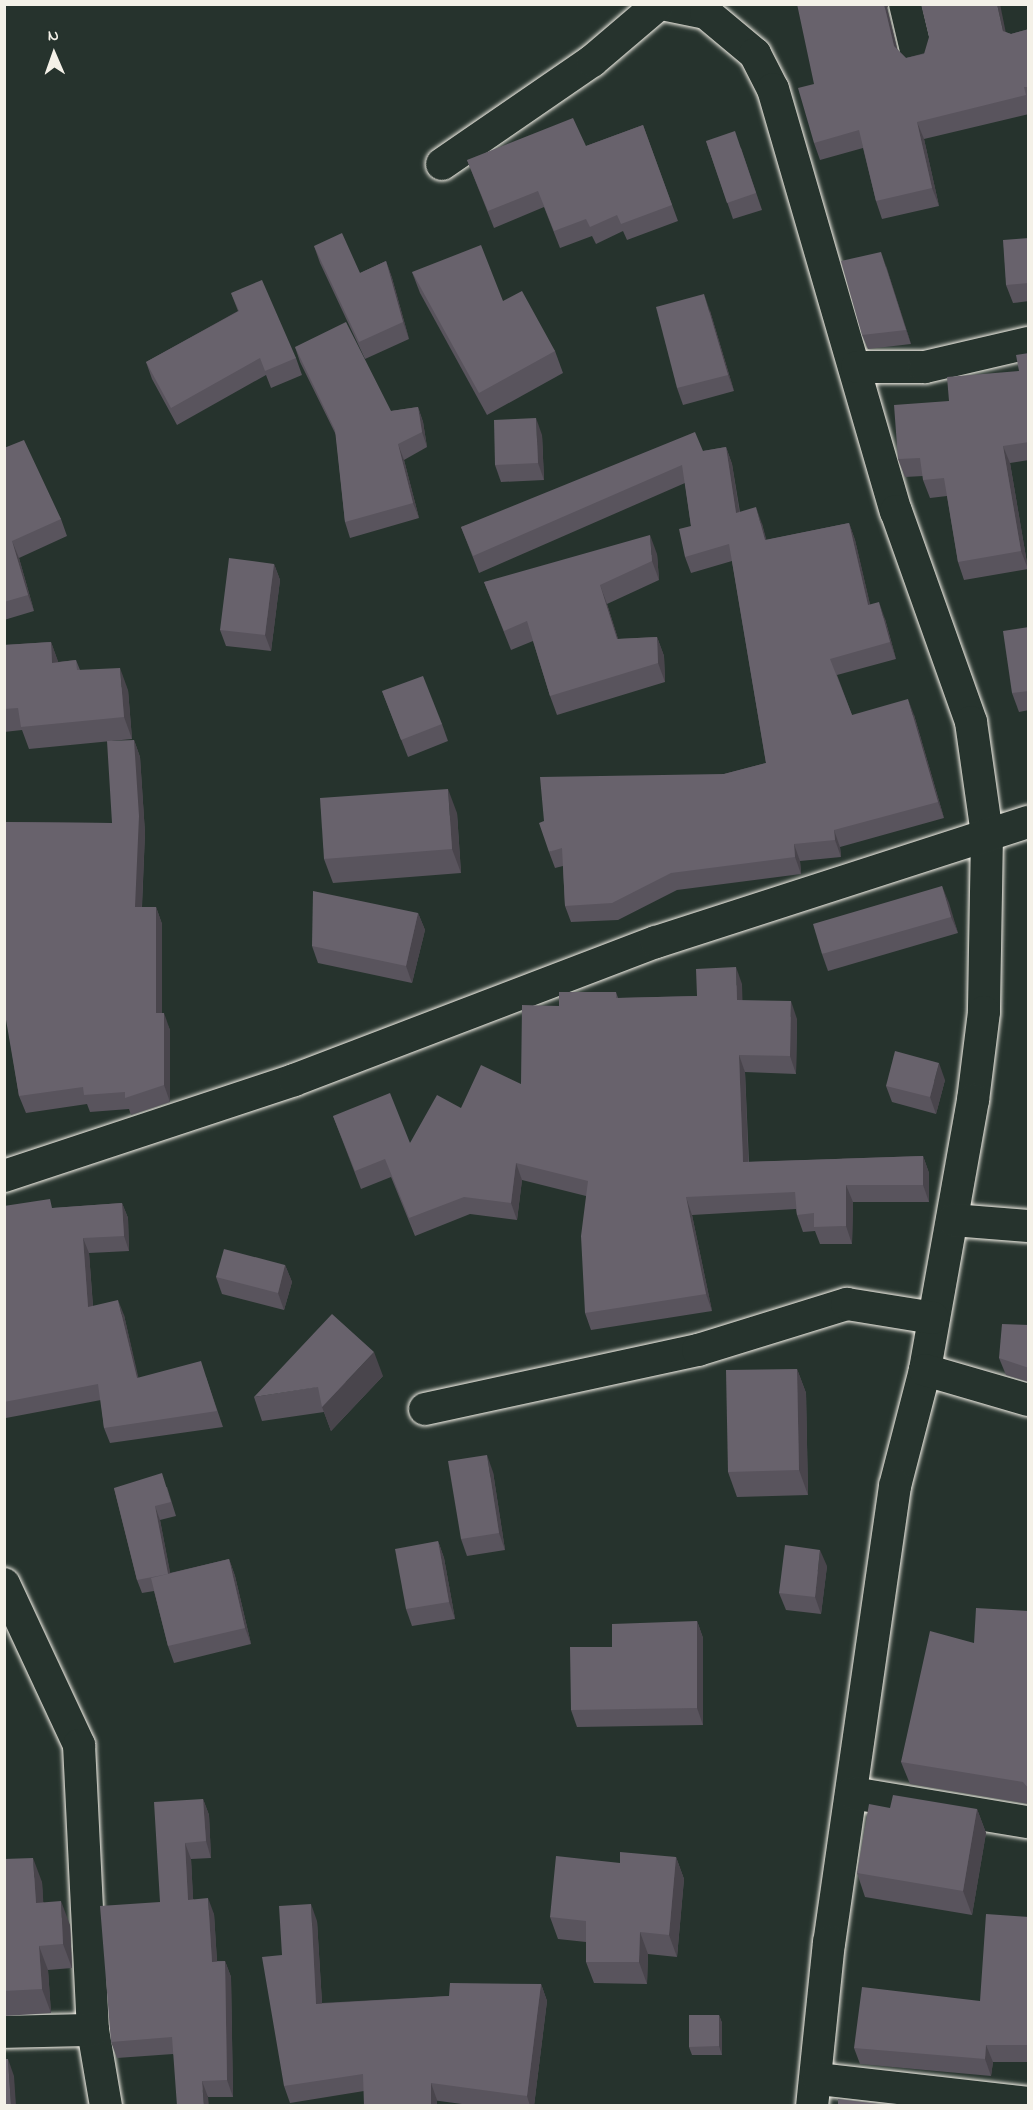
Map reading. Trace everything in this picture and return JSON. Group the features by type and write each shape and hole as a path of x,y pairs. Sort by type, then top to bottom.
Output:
{"street":[{"path":"442,164 592,61 660,4 706,13 755,54 772,89 857,367 896,511 971,722 987,835 984,1012 953,1220 925,1370 896,1486 829,1942 815,2092 1029,2103"},
{"path":"905,4 918,59"},
{"path":"857,367 925,367 1029,343"},
{"path":"4,1176 294,1080 656,942 1029,822"},
{"path":"953,1220 1029,1226"},
{"path":"425,1409 698,1350 837,1305 874,1305 933,1318"},
{"path":"925,1370 1029,1400"},
{"path":"4,1584 79,1745 93,2030 106,2106"},
{"path":"852,1793 1029,1822"},
{"path":"4,2032 93,2030"}],"building":[{"path":"797,4 884,4 894,46 906,58 924,54 929,37 921,4 997,4 1003,31 1011,34 1029,29 1029,87 1024,87 1026,95 917,122 932,188 876,201 859,130 814,143 798,88 814,84"},
{"path":"573,118 586,146 643,125 672,205 621,224 617,215 590,227 586,219 554,231 538,191 488,211 467,160"},
{"path":"735,131 756,193 727,203 706,141"},
{"path":"342,233 360,273 386,261 403,322 359,342 314,246"},
{"path":"1029,238 1029,283 1006,285 1003,240"},
{"path":"481,245 503,301 522,291 555,351 479,393 412,272"},
{"path":"881,252 906,330 862,335 841,261"},
{"path":"262,280 296,358 265,371 260,358 171,408 146,362 239,311 231,293"},
{"path":"704,294 728,375 677,388 656,307"},
{"path":"346,322 391,411 418,407 422,432 398,444 413,503 345,522 335,430 295,347"},
{"path":"1029,353 1029,442 1003,446 1021,551 958,562 944,478 923,480 920,458 898,459 894,405 949,401 947,377 1019,371 1016,355"},
{"path":"536,418 538,463 495,465 494,420"},
{"path":"695,432 703,451 726,447 736,513 756,507 765,540 849,523 868,605 879,602 890,642 830,659 852,715 908,699 938,802 834,830 835,840 794,844 795,857 671,873 612,903 565,906 562,848 549,852 539,823 544,821 540,777 724,774 766,763 729,544 685,557 679,529 691,526 682,465 473,556 461,527"},
{"path":"24,440 61,519 12,541 28,595 4,602 4,448"},
{"path":"650,535 652,561 600,585 617,639 657,637 658,663 550,696 527,621 504,631 484,582"},
{"path":"229,558 274,564 265,635 220,630"},
{"path":"1029,627 1029,691 1012,693 1003,631"},
{"path":"51,642 52,663 76,660 77,670 120,668 124,717 21,727 18,708 4,709 4,645"},
{"path":"423,676 442,724 401,740 382,691"},
{"path":"134,740 139,816 135,907 156,907 156,1013 164,1013 164,1085 125,1098 125,1092 84,1095 83,1087 19,1096 4,1008 4,822 112,823 107,741"},
{"path":"448,789 452,849 324,859 320,798"},
{"path":"942,886 951,917 822,954 813,924"},
{"path":"313,891 418,913 406,966 312,946"},
{"path":"736,967 737,1000 791,1001 790,1056 739,1055 743,1162 923,1156 923,1185 846,1185 846,1226 814,1227 814,1213 797,1215 795,1192 686,1197 706,1294 585,1313 581,1236 588,1181 516,1163 511,1203 464,1197 409,1218 385,1159 355,1171 333,1116 390,1093 410,1143 437,1095 461,1108 481,1065 521,1084 522,1005 559,1006 559,992 616,992 616,998 697,996 696,969"},
{"path":"895,1051 939,1063 930,1097 886,1086"},
{"path":"50,1199 52,1208 122,1203 124,1236 83,1238 88,1307 118,1300 137,1378 201,1361 217,1411 104,1428 98,1384 4,1402 4,1206"},
{"path":"224,1249 285,1265 278,1293 216,1277"},
{"path":"332,1314 374,1352 322,1407 318,1387 254,1397"},
{"path":"1002,1324 1029,1325 1029,1368 999,1358"},
{"path":"797,1369 799,1470 728,1472 726,1370"},
{"path":"487,1455 499,1533 461,1539 448,1461"},
{"path":"162,1473 171,1502 155,1506 168,1574 137,1580 114,1488"},
{"path":"438,1541 449,1602 406,1609 395,1549"},
{"path":"785,1545 820,1550 815,1597 779,1593"},
{"path":"229,1559 245,1628 168,1646 151,1578"},
{"path":"976,1608 1029,1611 1029,1789 1023,1782 901,1762 930,1631 974,1643"},
{"path":"697,1621 697,1708 571,1710 570,1647 612,1647 612,1624"},
{"path":"893,1795 977,1809 963,1891 857,1873 869,1804 890,1808"},
{"path":"203,1799 206,1841 185,1843 188,1900 208,1898 212,1962 225,1961 227,2080 202,2081 204,2106 177,2106 172,2037 111,2042 100,1906 160,1902 154,1802"},
{"path":"620,1852 676,1857 669,1935 640,1932 639,1962 586,1962 586,1921 550,1917 556,1856 620,1863"},
{"path":"33,1858 36,1903 61,1901 63,1944 39,1946 42,1989 4,1991 4,1859"},
{"path":"311,1904 316,2004 449,1996 450,1983 541,1984 527,2096 431,2083 431,2106 364,2106 363,2074 284,2086 262,1957 282,1955 279,1906"},
{"path":"986,1914 1029,1917 1029,2045 986,2045 985,2059 854,2048 862,1987 980,2001"},
{"path":"689,2015 719,2015 719,2046 689,2047"},
{"path":"4,2059 8,2059 11,2106 4,2106"},
{"path":"838,2099 894,2106 838,2106"}]}
